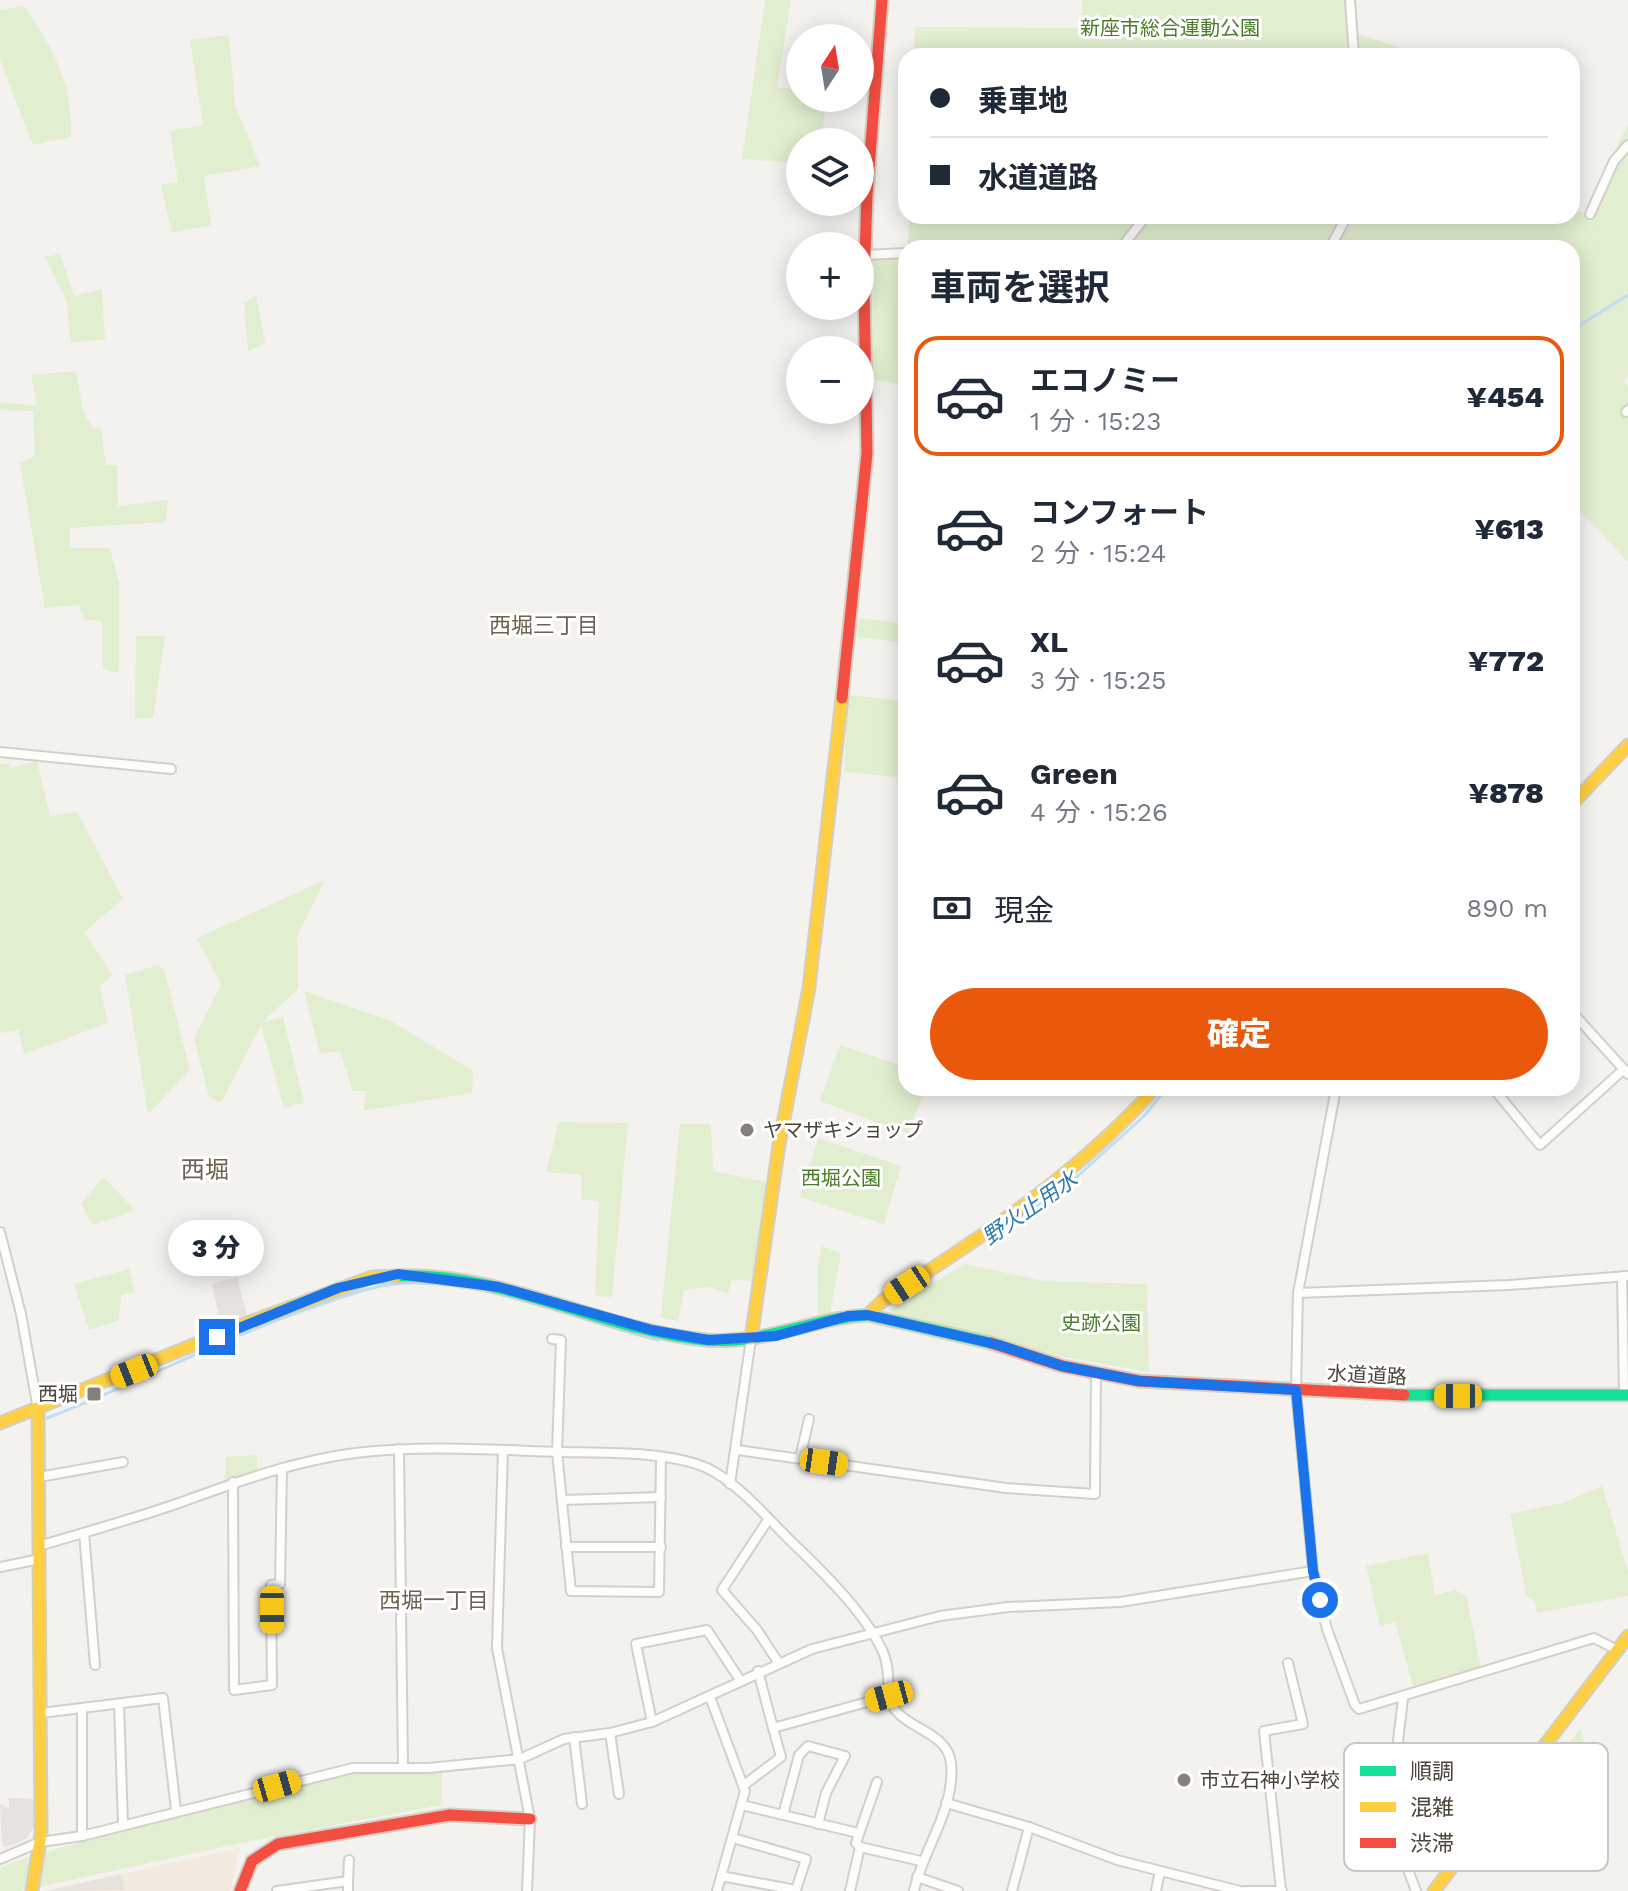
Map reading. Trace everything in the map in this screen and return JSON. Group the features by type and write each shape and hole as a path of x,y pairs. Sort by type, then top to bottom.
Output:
{"street":[{"path":"867,232 882,0"},
{"path":"1350,0 1353,48"},
{"path":"1590,214 1614,161 1628,145"},
{"path":"1127,240 1140,224"},
{"path":"874,255 898,253"},
{"path":"730,1484 779,1145 809,988 835,780 867,453 866,320"},
{"path":"1580,796 1628,745"},
{"path":"0,752 171,769"},
{"path":"1500,1096 1540,1145 1626,1072 1580,1021"},
{"path":"868,1315 883,1300 994,1230 1129,1117 1148,1096"},
{"path":"1335,1096 1298,1293 1296,1390 1313,1571 1327,1629 1355,1705 1359,1709 1403,1699 1594,1638 1617,1650"},
{"path":"0,1232 21,1314 38,1409 40,1842 32,1891"},
{"name":"水道道路","path":"0,1423 310,1298 372,1277 398,1274 499,1287 690,1338 751,1339 868,1315 975,1339 1044,1361 1139,1381 1431,1396 1626,1394"},
{"path":"1298,1293 1509,1285 1625,1276 1626,1394"},
{"path":"552,1339 561,1340 557,1452 571,1591 659,1592 661,1458"},
{"path":"737,1450 1006,1488 1095,1494 1096,1373"},
{"path":"800,1458 809,1419"},
{"path":"39,1546 233,1482 282,1468 352,1454 399,1449 557,1452 661,1458 708,1469 730,1484 827,1574 883,1653 889,1696 895,1712 946,1748 951,1761 946,1803 921,1861 914,1891"},
{"path":"399,1449 403,1768"},
{"path":"503,1450 497,1648 530,1819 527,1891"},
{"path":"39,1477 123,1462"},
{"path":"233,1482 234,1690 272,1685 271,1585 280,1584 282,1468"},
{"path":"562,1500 661,1497"},
{"path":"768,1520 722,1590 757,1630 778,1662"},
{"path":"84,1533 95,1665"},
{"path":"566,1547 661,1547"},
{"path":"0,1567 40,1559"},
{"path":"0,1859 40,1842 82,1836 353,1768 403,1768 520,1759 574,1737 610,1733 652,1722 812,1649 940,1616 1008,1607 1120,1602 1313,1571"},
{"path":"652,1722 636,1644 707,1630 740,1680"},
{"path":"1546,1743 1628,1636"},
{"path":"946,1803 1029,1827 1098,1854 1160,1871 1242,1891 1281,1891 1264,1731 1303,1724 1288,1663"},
{"path":"744,1785 781,1757 758,1671"},
{"path":"773,1728 889,1696"},
{"path":"710,1697 744,1785 742,1805 717,1891"},
{"path":"41,1713 163,1698 176,1810"},
{"path":"1398,1743 1403,1699"},
{"path":"119,1704 123,1824"},
{"path":"82,1709 82,1836"},
{"path":"610,1733 619,1794"},
{"path":"574,1737 582,1804"},
{"path":"783,1815 799,1755 808,1746 845,1756 826,1793 818,1824"},
{"path":"877,1782 856,1843 860,1847 921,1861"},
{"path":"742,1805 858,1833"},
{"path":"240,1891 251,1859 263,1849 278,1844 450,1815 530,1819"},
{"path":"1012,1891 1029,1827"},
{"path":"721,1876 796,1890 806,1859 733,1838"},
{"path":"850,1891 860,1847"},
{"path":"277,1891 348,1886 349,1860"},
{"path":"1156,1891 1160,1871"},
{"path":"1408,1871 1416,1891"},
{"path":"1434,1891 1449,1871"},
{"path":"917,1877 958,1891"}],"shaded area":[{"path":"237,1277 247,1316 221,1328 212,1284"},
{"path":"9,1798 34,1799 35,1825 26,1839 7,1847 2,1845 0,1804 9,1808"},
{"path":"240,1848 231,1891 45,1891 121,1874"},
{"path":"121,1874 125,1890 50,1891 50,1890"}],"green space":[{"path":"765,0 791,0 777,87 786,88 786,112 825,112 823,128 786,128 786,162 742,159"},
{"name":"新座市総合運動公園","path":"1082,0 1346,0 1348,31 1402,48 914,48 915,27 1083,28"},
{"path":"24,6 44,36 59,67 71,118 71,137 33,145 0,60 0,10"},
{"path":"229,35 235,105 260,166 204,176 211,225 172,233 161,185 178,182 170,131 203,125 190,40"},
{"path":"1628,124 1628,376 1624,381 1628,387 1628,562 1580,511 1580,240 908,240 909,224 1580,224 1580,211 1585,213"},
{"path":"898,248 898,384 874,379 874,250"},
{"path":"60,254 74,296 102,289 105,339 71,343 66,300 45,257"},
{"path":"256,295 265,343 248,351 244,303"},
{"path":"76,371 83,411 93,429 101,427 106,465 117,465 118,506 168,500 166,522 70,528 70,548 110,548 119,583 119,673 103,669 102,621 84,620 79,605 45,608 20,463 35,456 33,411 0,410 0,402 37,406 31,375"},
{"path":"859,618 898,623 898,642 857,637"},
{"path":"136,636 165,636 153,718 135,719"},
{"path":"848,695 898,700 898,777 844,772"},
{"path":"37,761 50,816 77,812 123,899 84,932 112,975 100,987 108,1023 24,1054 18,1030 0,1033 0,764 9,763 10,768"},
{"path":"325,880 297,937 298,989 261,1023 283,1017 304,1103 284,1108 261,1025 221,1103 209,1097 194,1038 221,984 197,938"},
{"path":"158,965 164,969 190,1070 148,1114 125,975"},
{"path":"304,991 391,1021 473,1071 472,1093 363,1111 367,1091 353,1091 340,1051 320,1054"},
{"path":"840,1045 898,1064 898,1096 922,1096 908,1134 820,1101"},
{"path":"559,1122 628,1123 612,1297 595,1296 599,1201 582,1200 581,1175 546,1172"},
{"path":"680,1124 711,1124 713,1171 767,1182 754,1282 732,1279 728,1293 708,1287 684,1290 678,1321 661,1318"},
{"name":"西堀公園","path":"818,1138 901,1166 884,1224 800,1197"},
{"path":"103,1177 135,1210 93,1225 81,1204"},
{"path":"822,1246 841,1253 830,1314 822,1317 818,1314 817,1268"},
{"name":"史跡公園","path":"965,1264 1044,1281 1147,1284 1149,1372 1059,1356 888,1311"},
{"path":"129,1269 135,1292 121,1295 119,1320 89,1330 74,1284"},
{"path":"257,1455 257,1471 225,1482 226,1457"},
{"path":"1602,1486 1628,1571 1628,1596 1537,1613 1535,1601 1527,1597 1510,1514 1565,1502"},
{"path":"1428,1553 1435,1595 1455,1590 1466,1595 1481,1667 1414,1689 1395,1622 1380,1626 1366,1566"},
{"path":"1581,1728 1584,1743 1569,1743"},
{"path":"353,1771 442,1771 441,1805 245,1842 21,1891 0,1891 0,1868 28,1857 251,1795"}],"waterway":[{"name":"野火止用水","path":"1580,325 1628,295"},
{"name":"野火止用水","path":"879,1311 1070,1183 1144,1116 1160,1096"},
{"name":"野火止用水","path":"47,1418 287,1316 391,1284 416,1283 477,1289 658,1340"}],"traffic: fast":[{"path":"397,1276 437,1277 476,1283 629,1325 706,1340 748,1339 868,1315 991,1343"},
{"path":"1404,1395 1628,1395"}],"traffic: slow":[{"path":"751,1339 779,1145 809,988 842,698"},
{"path":"1580,796 1628,745"},
{"path":"868,1315 883,1300 991,1229 1061,1177 1147,1096"},
{"path":"0,1423 255,1320 372,1277 397,1276"},
{"path":"32,1891 41,1834 38,1409"},
{"path":"1547,1743 1628,1636"},
{"path":"1434,1891 1449,1871"}],"traffic: jam":[{"path":"842,698 867,453 864,286 867,195 882,0"},
{"path":"991,1343 1062,1366 1139,1381 1404,1395"},
{"path":"240,1891 252,1861 278,1844 450,1815 530,1819"}],"place":[{"name":"ヤマザキショップ","path":"747,1130"},
{"name":"西堀","path":"94,1394"},
{"name":"市立石神小学校","path":"1184,1780"}],"district":[{"name":"西堀三丁目","path":"544,625"},
{"name":"西堀","path":"205,1170"},
{"name":"西堀一丁目","path":"434,1600"}],"route":[{"path":"217,1337 310,1298 372,1277 422,1275 542,1297 652,1330 690,1338 729,1340 776,1336 848,1316 868,1315 999,1345 1062,1366 1139,1381 1296,1390 1313,1571 1320,1600"}]}
